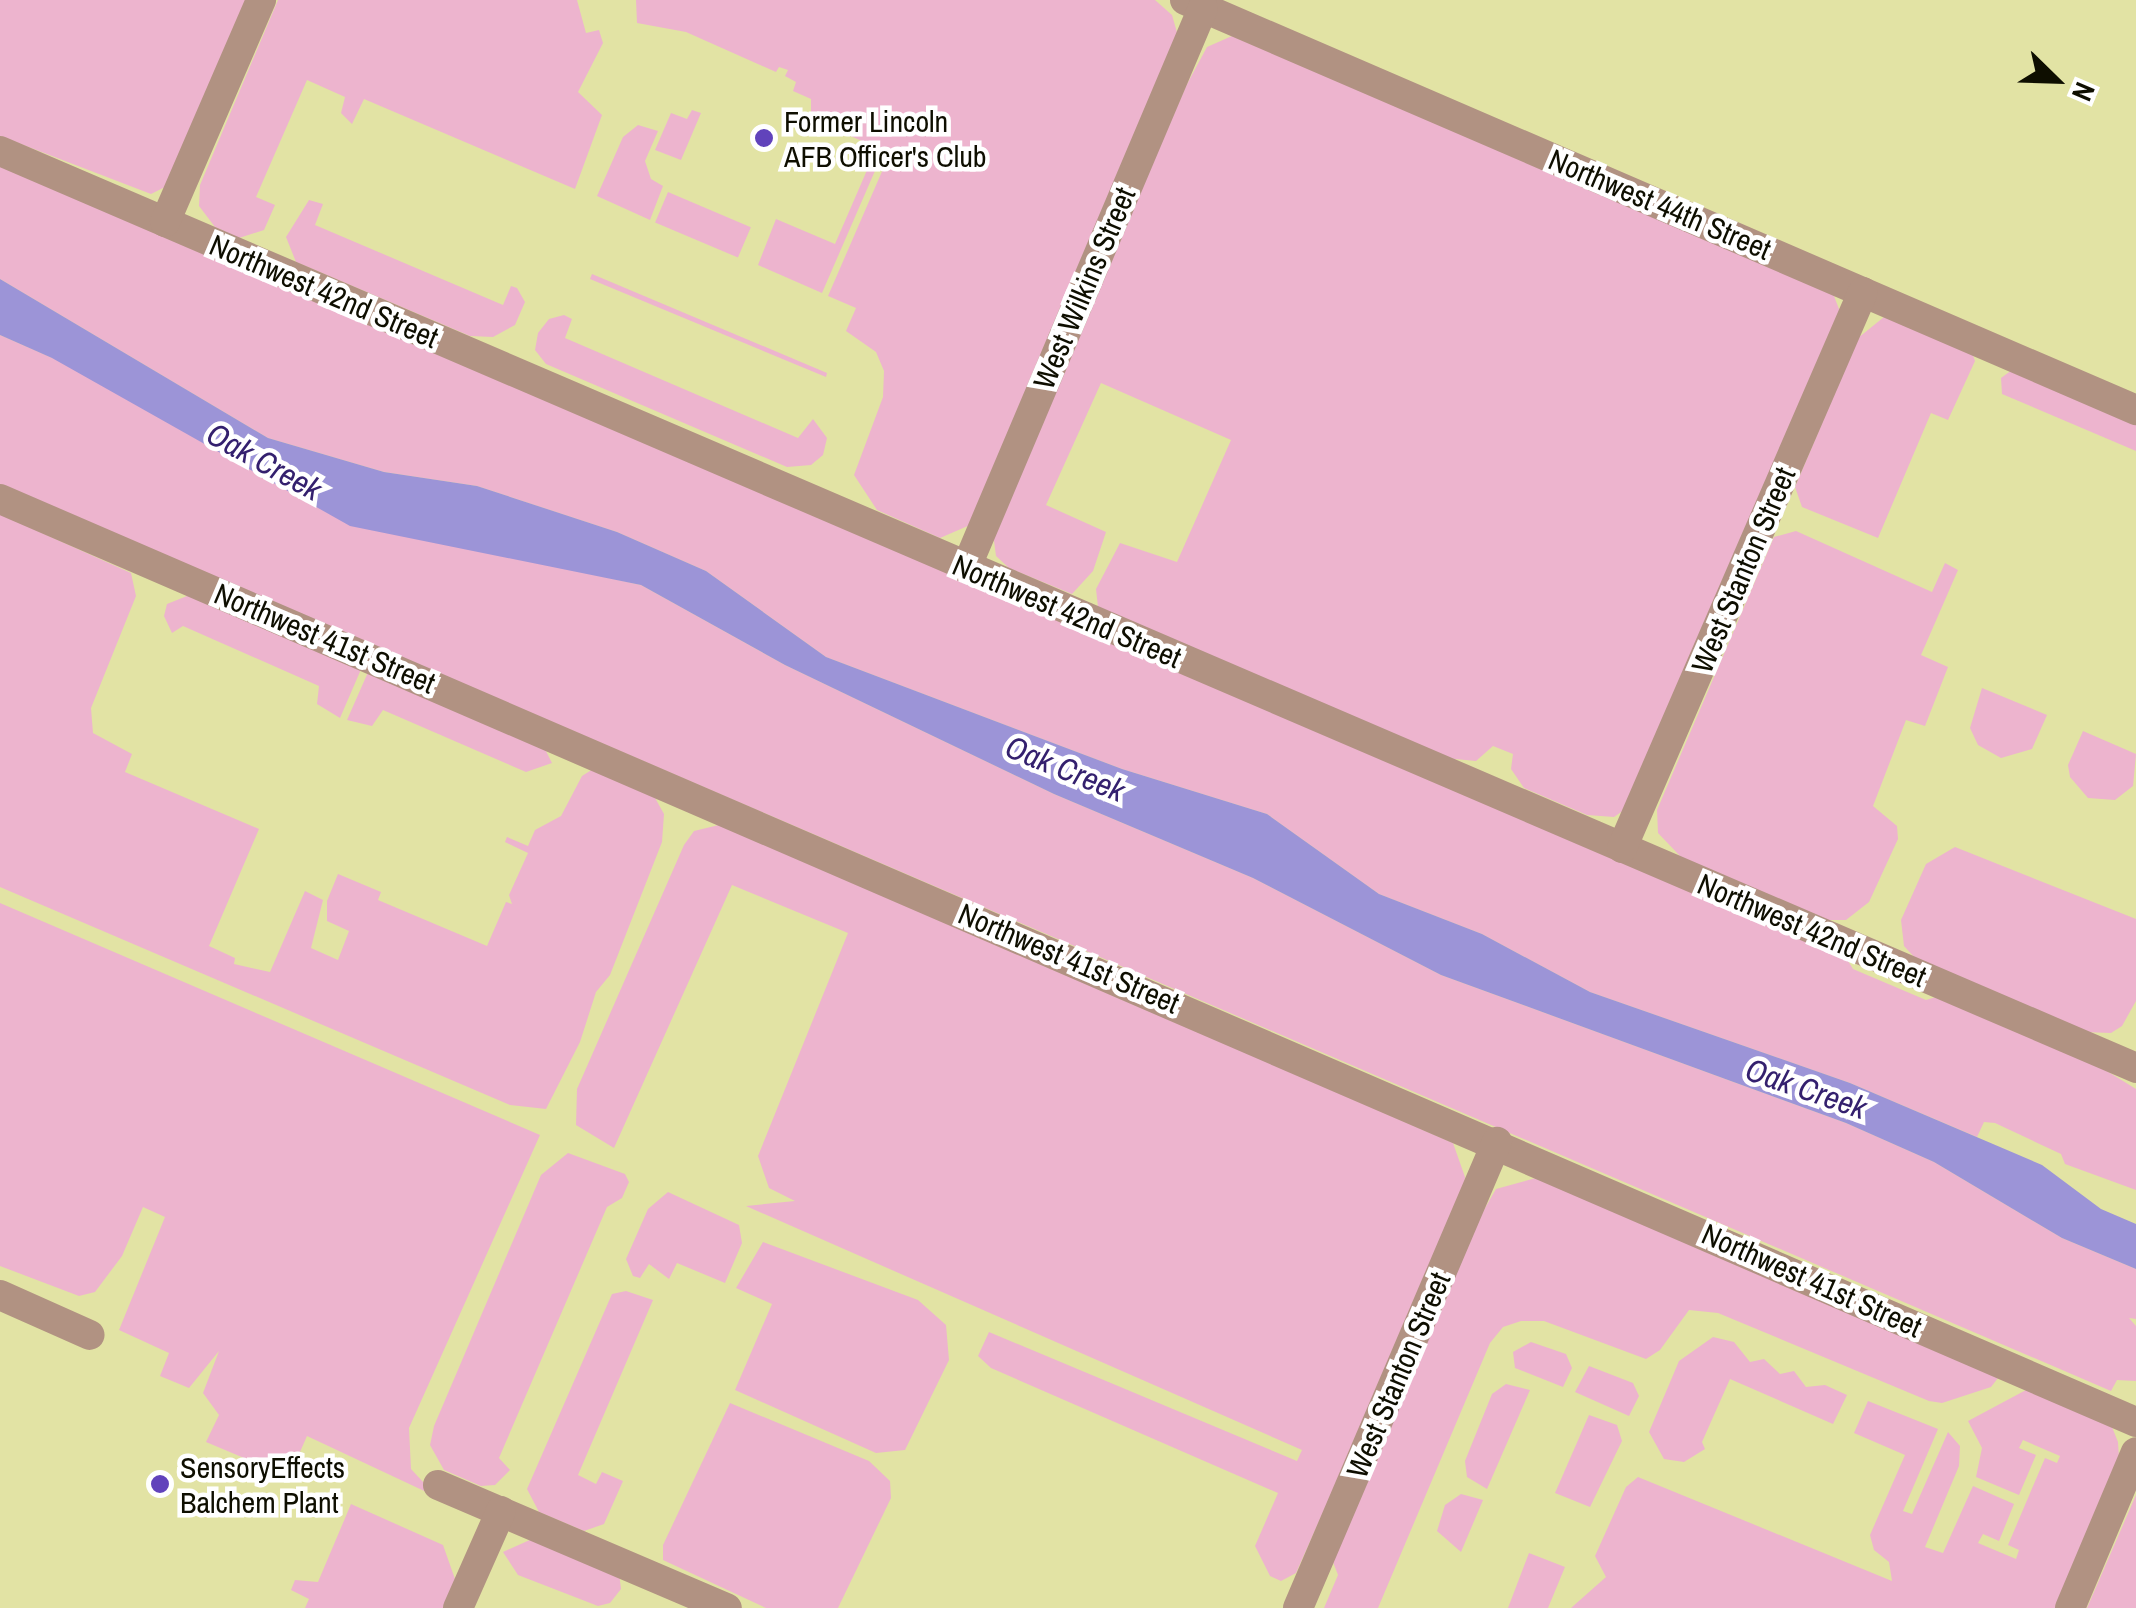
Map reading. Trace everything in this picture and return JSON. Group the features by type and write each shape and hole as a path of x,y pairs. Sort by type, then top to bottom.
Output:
{"street":[{"path":"165,222 261,0"},
{"name":"Northwest 44th Street","path":"1194,4 2136,410"},
{"name":"West Wilkins Street","path":"966,568 1194,4"},
{"name":"Northwest 42nd Street","path":"0,152 2136,1068"},
{"name":"West Stanton Street","path":"1622,848 1863,292"},
{"name":"Northwest 41st Street","path":"0,499 1497,1142 2136,1422"},
{"name":"West Stanton Street","path":"1298,1608 1497,1142"},
{"path":"0,1295 90,1335"},
{"path":"2070,1608 2136,1452"},
{"path":"438,1485 727,1608"},
{"path":"458,1608 501,1510"}],"shaded area":[{"path":"0,0 2136,0 2136,1608 0,1608"},
{"path":"0,0 254,0 165,187 151,194 0,136"},
{"path":"278,0 577,0 586,33 599,30 603,43 578,92 602,115 575,189 364,99 352,124 341,113 345,97 307,80 256,197 275,205 264,230 239,238 215,227 199,206 200,185"},
{"path":"636,0 1155,0 1172,15 1178,36 977,522 940,538 877,510 854,475 883,397 884,371 876,352 846,331 856,308 828,296 890,153 811,119 811,99 793,91 796,82 785,76 788,70 779,67 776,72 686,32 637,23"},
{"path":"1232,36 1832,291 1841,314 1627,808 1614,817 1587,815 1524,788 1511,769 1513,754 1493,746 1476,761 1445,758 1098,607 1096,589 1120,543 1177,562 1231,440 1101,383 1046,505 1106,532 1093,571 1072,594 1009,568 996,556 993,533 1186,86 1207,47"},
{"path":"692,110 701,113 681,160 655,150 671,113 687,119"},
{"path":"638,125 658,131 645,161 651,179 663,186 650,220 597,196 623,137"},
{"path":"874,154 881,157 822,293 758,265 776,219 835,244"},
{"path":"0,163 1845,956 1853,969 1926,1000 1936,997 2102,1068 2136,1089 2136,1190 2065,1164 2061,1154 1995,1123 1984,1122 1977,1137 1850,1083 1590,992 1482,934 1379,894 1267,814 1122,769 826,657 706,571 617,532 477,486 384,472 268,438 0,279"},
{"path":"668,192 751,227 738,258 655,222"},
{"path":"309,200 323,204 315,225 503,305 511,286 517,288 525,302 515,325 493,337 470,336 296,262 286,237"},
{"path":"592,274 827,373 826,377 590,279"},
{"path":"564,315 572,319 565,338 798,438 813,419 827,438 823,455 811,465 787,467 546,364 535,350 538,333 549,319"},
{"path":"1884,317 1972,353 1975,361 1948,420 1931,413 1878,538 1802,507 1795,487 1858,338"},
{"path":"0,335 502,555 641,585 785,665 1054,794 1253,878 1441,975 1846,1123 1934,1162 2062,1238 2136,1269 2136,1319 2129,1318 2136,1326 2136,1381 2117,1380 2111,1391 0,485"},
{"path":"2012,370 2136,421 2136,451 2002,394 2001,378"},
{"path":"0,514 131,573 136,596 91,708 93,733 132,754 125,772 259,829 209,946 235,958 234,964 270,972 305,891 323,900 311,948 338,960 349,931 327,921 327,901 338,874 381,892 378,900 487,946 506,902 512,904 509,895 528,853 505,842 507,837 528,846 535,830 561,816 582,776 593,769 654,796 664,814 662,842 610,975 596,992 580,1042 546,1109 510,1105 0,887"},
{"path":"1796,531 1932,592 1945,563 1958,570 1921,655 1948,667 1925,726 1906,720 1873,806 1897,826 1898,839 1869,902 1846,920 1828,920 1681,857 1658,833 1657,810 1774,537"},
{"path":"192,594 362,667 340,718 317,704 319,686 183,626 172,633 164,616 167,604"},
{"path":"369,670 543,745 552,763 526,772 383,710 372,726 347,720"},
{"path":"1982,688 2047,715 2032,749 2001,758 1978,745 1970,728"},
{"path":"2083,731 2136,754 2133,786 2115,800 2088,798 2070,777 2068,765"},
{"path":"723,824 1453,1143 1465,1177 1463,1199 1296,1573 1281,1581 1270,1576 1255,1546 1278,1493 991,1368 978,1356 989,1332 1297,1461 1302,1450 746,1206 795,1201 769,1188 758,1156 848,933 732,885 614,1148 576,1125 577,1089 684,845 694,831"},
{"path":"1955,847 2136,919 2136,1001 2122,1026 2111,1033 2084,1032 1917,960 1904,946 1901,920 1926,864"},
{"path":"0,903 540,1135 409,1428 411,1469 437,1497 307,1436 289,1477 206,1442 219,1415 203,1393 219,1351 189,1388 160,1376 169,1353 119,1330 165,1217 143,1207 122,1256 95,1292 79,1296 0,1266"},
{"path":"568,1153 625,1174 629,1182 622,1198 607,1207 499,1458 510,1470 495,1485 481,1486 444,1470 430,1445 434,1426 541,1175"},
{"path":"1543,1176 1998,1378 1991,1387 1942,1403 1929,1401 1718,1313 1689,1310 1660,1350 1646,1359 1544,1321 1521,1321 1503,1327 1490,1343 1378,1608 1324,1608 1338,1575 1333,1562 1481,1215 1496,1189"},
{"path":"668,1192 739,1225 742,1243 725,1283 677,1263 669,1279 649,1264 640,1278 633,1276 626,1259 648,1209"},
{"path":"763,1242 918,1300 946,1325 949,1360 905,1450 876,1453 735,1390 772,1304 736,1288"},
{"path":"626,1291 653,1300 578,1475 596,1484 602,1472 623,1481 604,1524 584,1531 539,1512 527,1489 612,1294"},
{"path":"1713,1337 1734,1342 1750,1362 1764,1359 1780,1374 1794,1371 1806,1387 1825,1385 1847,1395 1833,1424 1730,1379 1702,1442 1705,1449 1684,1462 1664,1459 1649,1432 1679,1361"},
{"path":"1531,1342 1566,1354 1572,1368 1563,1387 1515,1368 1513,1352"},
{"path":"1589,1366 1633,1383 1639,1396 1629,1416 1575,1392"},
{"path":"1506,1384 1530,1390 1487,1489 1467,1477 1465,1461 1492,1394"},
{"path":"2026,1390 2112,1427 2118,1442 2119,1458 2057,1608 1571,1608 1606,1577 1595,1556 1626,1487 1638,1477 1892,1581 1889,1562 1874,1550 1870,1535 1905,1455 1854,1433 1868,1401 1938,1429 1903,1511 1912,1514 1948,1432 1960,1446 1959,1466 1925,1547 1943,1553 1973,1486 2014,1504 1999,1541 1983,1534 1978,1543 2016,1559 2019,1550 2008,1545 2045,1458 2057,1463 2060,1456 2023,1440 2019,1448 2036,1455 2019,1495 1976,1477 1982,1448 1968,1421"},
{"path":"730,1403 869,1461 890,1481 891,1498 838,1608 766,1608 663,1560 663,1545"},
{"path":"1589,1415 1617,1425 1622,1441 1590,1507 1555,1493"},
{"path":"1461,1494 1483,1500 1461,1552 1437,1531 1445,1505"},
{"path":"2136,1495 2136,1608 2087,1608"},
{"path":"351,1504 443,1545 455,1579 443,1608 305,1608 309,1599 291,1590 295,1580 318,1582"},
{"path":"532,1539 619,1573 621,1589 610,1603 598,1606 518,1575 503,1552"},
{"path":"1529,1553 1565,1567 1548,1608 1508,1608"}],"water":[{"name":"Oak Creek","path":"0,279 268,438 384,472 477,486 617,532 706,571 826,657 1122,769 1267,814 1379,894 1482,934 1590,992 1850,1083 2042,1165 2101,1209 2136,1224 2136,1269 2062,1238 1934,1162 1846,1123 1441,975 1253,878 1054,794 785,665 641,585 350,526 52,358 0,335"}],"place":[{"name":"Former Lincoln AFB Officer's Club","path":"764,138"},
{"name":"SensoryEffects Balchem Plant","path":"160,1484"}]}
